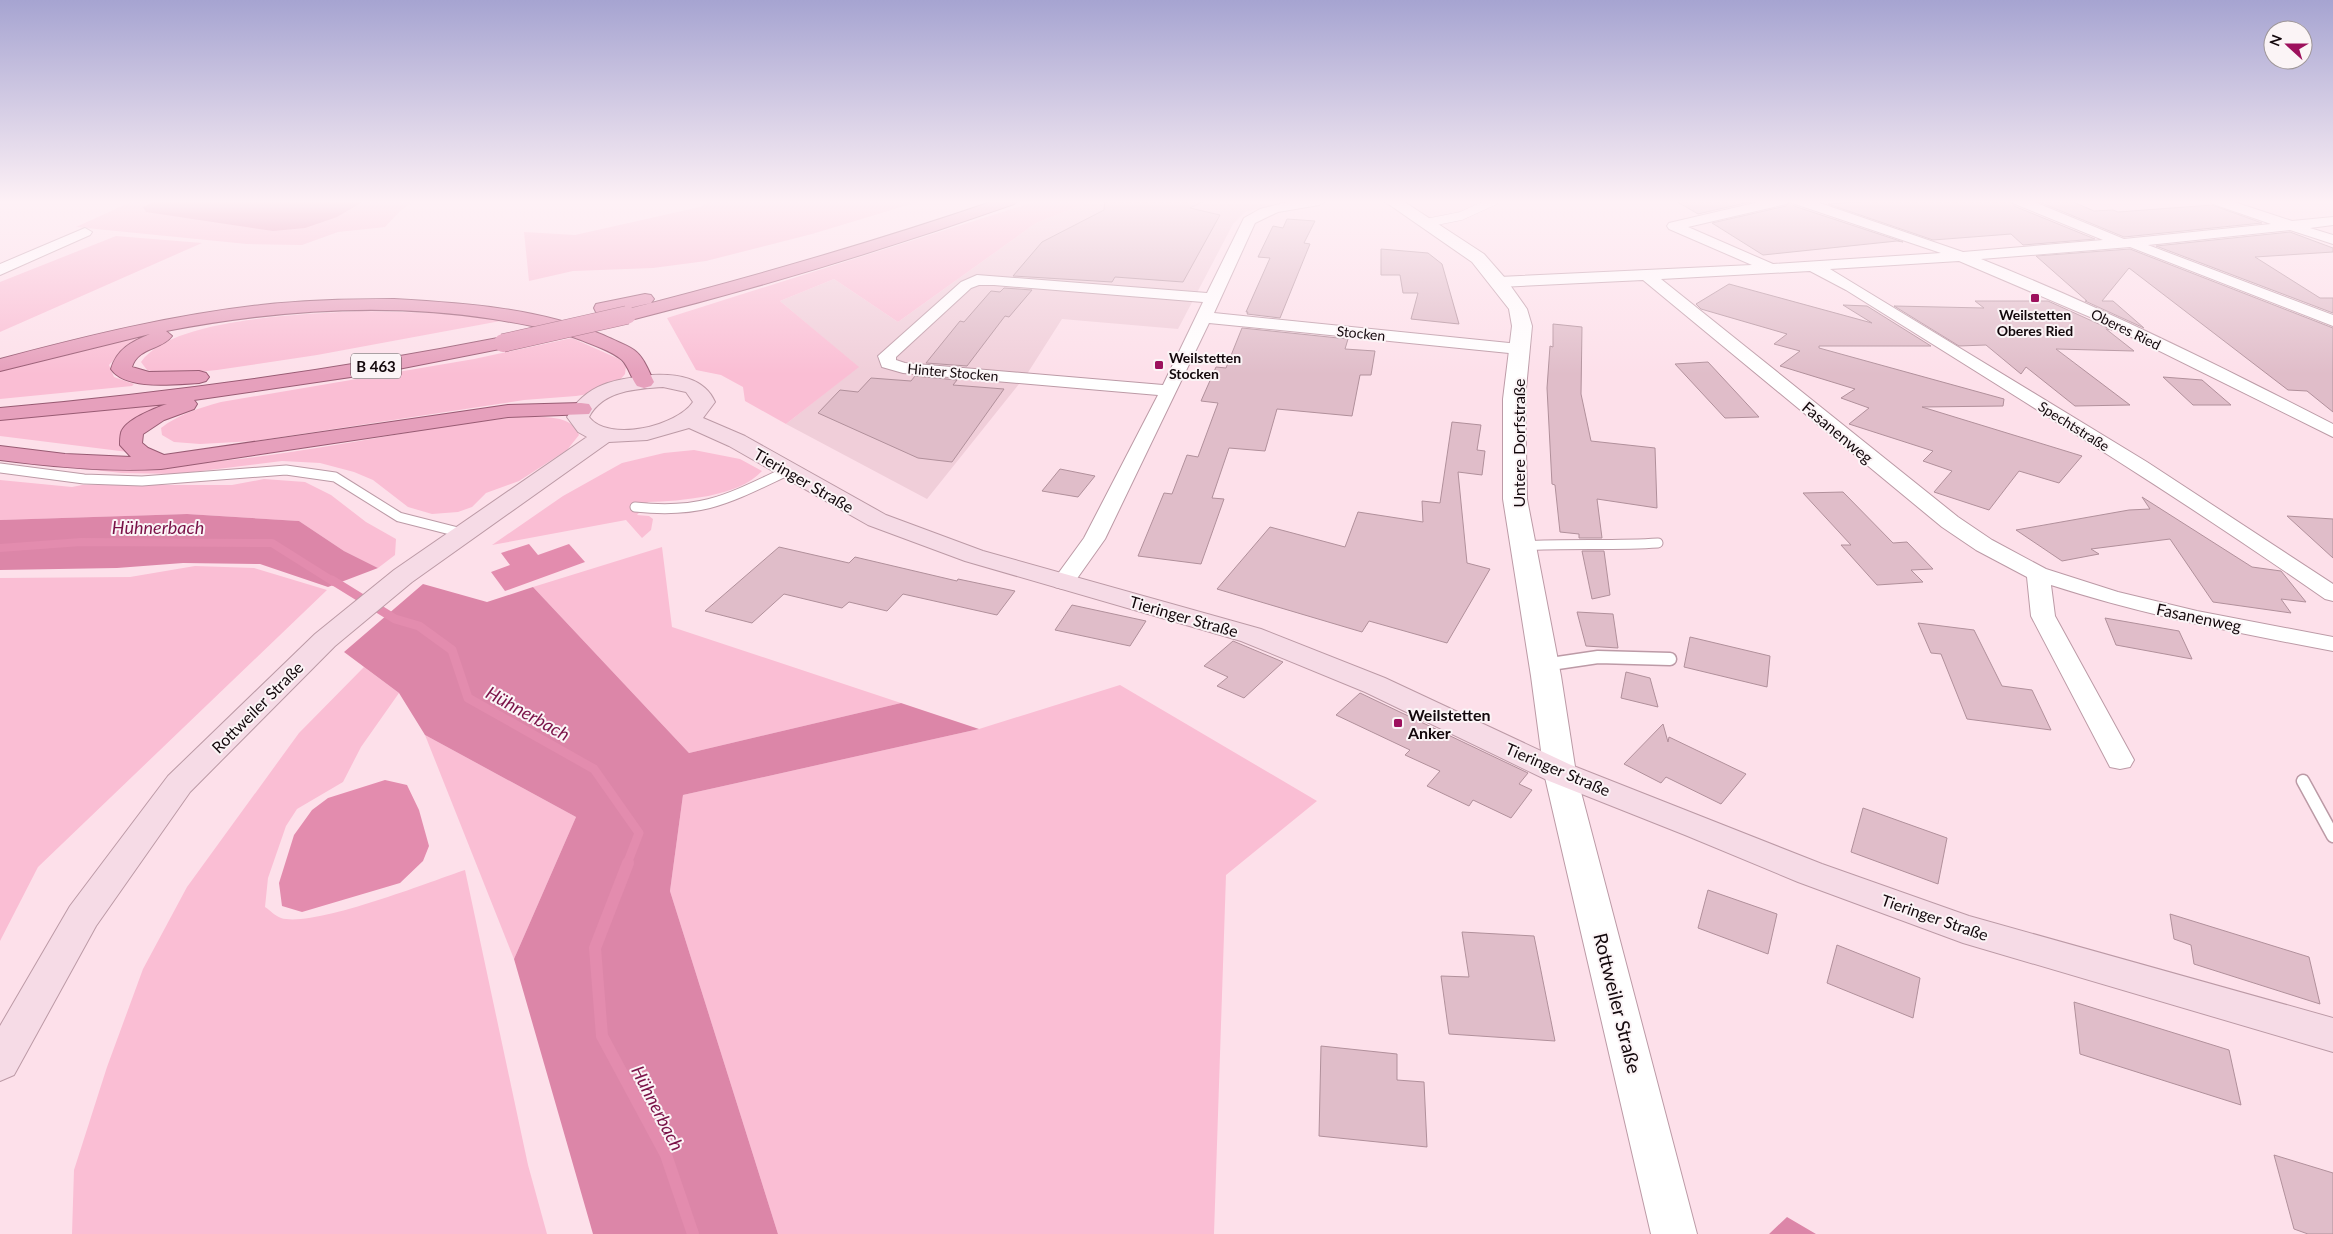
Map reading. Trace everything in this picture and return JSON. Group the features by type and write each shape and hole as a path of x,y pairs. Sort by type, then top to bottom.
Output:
{"highway":[{"name":"B 463","path":"0,414 81,408 246,381 439,356 604,308 824,259"},
{"name":"B 463","path":"496,338 628,314 713,294 833,259"},
{"path":"0,365 78,344 154,327 226,315 287,308 386,304 471,310 515,316 557,325 594,337 629,356 644,382"},
{"name":"B 463","path":"226,315 170,333 132,350 123,359 121,369 131,376 149,379 246,381"},
{"name":"B 463","path":"0,403 246,381"},
{"name":"B 463","path":"161,462 140,453 131,445 132,432 156,415 246,381"},
{"path":"0,453 65,461 122,464 161,462 508,411 581,409"}],"main road":[{"path":"644,382 680,383 694,387 702,394 704,402 699,410 688,419 666,429 639,435 604,435 590,431 581,425 578,417 581,409 590,400 605,392 644,382"},
{"name":"Tieringer Straße","path":"688,419 737,441 877,520 974,556 1251,635 1375,685 1560,773 1697,826 1810,873 1963,929 2333,1035"},
{"name":"Rottweiler Straße","path":"0,1063 83,916 179,784 325,640 403,576 604,435"}],"street":[{"path":"0,270 26,259"},
{"path":"1063,582 1094,539 1169,391 1231,259"},
{"name":"Untere Dorfstraße","path":"1479,259 1499,282 1518,309 1522,326 1514,399 1515,499 1544,665 1560,773"},
{"path":"1750,259 1770,267"},
{"path":"1499,282 1648,276 1918,259"},
{"name":"Oberes Ried","path":"1967,259 2076,305 2225,376 2333,431"},
{"path":"2168,259 2333,321"},
{"name":"Spechtstraße","path":"1811,265 1852,287 2140,466 2250,537 2333,594"},
{"name":"Fasanenweg","path":"1648,276 1950,522 1984,545 2038,574 2111,598 2197,618 2333,644"},
{"name":"Hinter Stocken","path":"1169,391 902,368 888,363 887,356 966,285 977,280 1212,298"},
{"name":"Stocken","path":"1203,317 1519,349"},
{"path":"2038,574 2043,616 2120,760"},
{"name":"Rottweiler Straße","path":"1560,773 1674,1234"}],"lane":[{"path":"0,468 84,479 142,481 286,470 335,477 399,517 462,533"},
{"path":"635,508 690,509 726,499 783,473 782,468"},
{"path":"1523,546 1570,542 1613,546 1658,543"},
{"path":"1544,665 1598,657 1670,659"},
{"path":"2303,781 2333,836"}],"shaded area":[{"path":"59,259 167,259 0,332 0,282"},
{"path":"527,259 715,259 653,268 573,271 529,281"},
{"path":"855,259 986,259 898,322 834,279 780,301 859,367 786,424 745,401 743,387 721,375 696,370 667,318"},
{"path":"986,259 1215,259 1178,329 1062,319 1027,374 927,499 786,424 858,367 780,301 834,279 898,322"},
{"path":"361,311 441,313 506,320 317,355 217,370 167,375 147,370 141,362 157,347 181,335 211,327 277,317"},
{"path":"163,329 123,350 109,365 114,377 134,384 132,386 0,399 0,370"},
{"path":"572,338 619,359 626,366 625,374 619,381 589,394 524,400 255,441 200,444 174,442 162,435 161,428 182,415 221,402 474,359"},
{"path":"190,399 156,412 128,452 0,436 0,420"},
{"path":"517,417 561,419 575,428 579,435 567,450 519,481 486,493 472,507 458,512 432,514 408,507 373,480 354,472 320,463 282,461 177,474 122,473 0,460 0,454 102,464 184,464 280,454 422,430"},
{"path":"694,450 740,459 762,471 752,480 724,492 692,499 648,502 637,515 649,516 653,519 651,530 642,538 626,520 492,545 563,496 622,463 664,453"},
{"path":"264,479 305,482 331,495 366,522 396,539 395,555 378,568 344,551 299,521 187,514 0,520 0,480 72,487 82,485 232,485"},
{"path":"187,514 299,521 344,551 378,568 328,587 260,564 183,563 117,568 0,570 0,520"},
{"path":"529,544 538,555 569,544 585,562 505,591 491,572 510,565 501,553"},
{"path":"662,547 672,627 901,703 689,753 533,587"},
{"path":"195,566 254,568 327,590 38,867 0,941 0,578 130,577"},
{"path":"423,584 487,602 533,587 689,753 901,703 979,729 683,795 670,891 778,1234 593,1234 514,959 576,817 425,735 399,693 344,652"},
{"path":"364,667 399,693 361,747 343,782 297,809 286,826 268,878 265,907 281,918 297,919 318,916 372,902 465,870 528,1165 547,1234 72,1234 74,1170 107,1067 143,969 187,887 299,733"},
{"path":"1120,685 1317,801 1226,875 1214,1234 778,1234 670,891 683,795 979,729"},
{"path":"425,735 576,817 514,959"},
{"path":"385,780 407,785 419,810 429,846 423,861 400,883 302,912 282,906 279,883 294,835 312,810 328,798"},
{"path":"1787,1217 1816,1234 1769,1234"}],"building":[{"path":"1028,259 1196,259 1183,282 1115,277 1112,282 1013,276"},
{"path":"1270,259 1304,259 1280,318 1247,314 1248,312 1246,312"},
{"path":"1381,259 1435,259 1442,264 1459,324 1411,319 1418,293 1403,293 1400,275 1381,275"},
{"path":"2039,259 2155,259 2333,328 2333,412 2307,391 2288,390 2129,268 2102,301 2113,301 2144,328 2085,301 2087,301"},
{"path":"2189,259 2258,259 2320,298 2333,298 2333,313"},
{"path":"1729,284 1872,323 1843,305 1867,306 1931,346 1819,346 1819,348 2004,399 2003,406 1922,407 2082,456 2059,483 2019,471 1989,510 1934,492 1952,471 1923,461 1933,451 1849,424 1869,408 1841,398 1855,389 1780,366 1800,351 1774,344 1787,334 1701,309 1696,304"},
{"path":"1004,288 1032,290 1009,317 1005,316 967,366 926,363 960,321 964,322 991,291 1000,292"},
{"path":"1975,301 2048,301 2112,330 2106,329 2134,351 2056,349 2130,405 2075,406 2026,367 2021,374 1986,345 1959,346 1894,306 1984,308"},
{"path":"1553,324 1582,327 1581,394 1591,441 1655,448 1657,508 1597,499 1602,538 1579,538 1579,534 1560,532 1555,485 1552,484 1547,388 1550,346 1553,347"},
{"path":"1242,328 1348,339 1345,349 1375,351 1371,375 1360,375 1352,416 1277,409 1265,451 1229,448 1212,498 1224,499 1201,564 1138,556 1164,493 1172,494 1187,455 1198,457 1218,403 1201,401 1216,367 1226,368"},
{"path":"1708,362 1759,417 1725,418 1675,364"},
{"path":"915,376 957,380 953,385 1004,389 952,462 918,458 818,413 840,390 858,392 871,378 911,381"},
{"path":"2163,377 2202,380 2231,405 2193,405"},
{"path":"1452,422 1481,425 1477,450 1485,451 1482,475 1458,472 1467,563 1490,569 1447,643 1369,621 1362,632 1217,589 1270,527 1345,547 1358,512 1423,522 1422,501 1440,503"},
{"path":"1060,469 1095,476 1078,497 1042,491"},
{"path":"1843,492 1893,543 1907,542 1933,569 1911,570 1923,582 1877,585 1841,545 1851,545 1803,493"},
{"path":"2142,497 2252,567 2281,571 2306,602 2281,599 2291,613 2213,602 2170,539 2091,549 2099,554 2062,561 2016,530 2129,510 2150,509"},
{"path":"2287,516 2333,519 2333,558"},
{"path":"779,547 849,563 855,557 957,581 958,579 1015,591 997,615 903,594 887,611 849,602 842,608 784,594 752,623 705,611"},
{"path":"1582,551 1604,551 1610,595 1592,599"},
{"path":"1072,605 1146,621 1130,646 1055,630"},
{"path":"1577,612 1613,614 1618,648 1586,646"},
{"path":"2105,618 2179,631 2192,659 2116,645"},
{"path":"1918,623 1974,630 2002,686 2032,690 2051,730 1967,719 1941,654 1931,653"},
{"path":"1690,637 1770,656 1767,687 1684,667"},
{"path":"1233,641 1283,662 1244,698 1217,686 1228,677 1204,666"},
{"path":"1626,672 1650,678 1658,707 1621,698"},
{"path":"1360,693 1528,773 1519,784 1532,790 1511,818 1473,800 1469,806 1427,786 1440,771 1405,755 1410,750 1336,715"},
{"path":"1663,724 1668,742 1669,737 1746,774 1721,804 1666,777 1661,783 1624,764"},
{"path":"1863,808 1947,838 1938,884 1851,852"},
{"path":"1708,890 1777,914 1768,954 1698,928"},
{"path":"2170,914 2309,957 2320,1004 2194,964 2191,945 2174,939"},
{"path":"1462,932 1534,936 1555,1041 1449,1034 1441,976 1469,977"},
{"path":"1837,945 1920,978 1913,1018 1827,983"},
{"path":"2074,1002 2229,1050 2241,1105 2080,1054"},
{"path":"1321,1046 1397,1054 1397,1080 1424,1082 1427,1147 1319,1136"},
{"path":"2274,1155 2333,1173 2333,1234 2308,1234 2294,1229"}],"waterway":[{"name":"Hühnerbach","path":"0,548 81,542 272,543 334,582"},
{"name":"Hühnerbach","path":"332,580 395,619 419,626 452,650 468,698 594,769 639,833 627,864"},
{"name":"Hühnerbach","path":"628,863 595,948 602,1036 666,1155 693,1234"}],"place":[{"name":"Weilstetten Oberes Ried","path":"2035,298"},
{"name":"Weilstetten Stocken","path":"1159,365"},
{"name":"Weilstetten Anker","path":"1398,723"}]}
